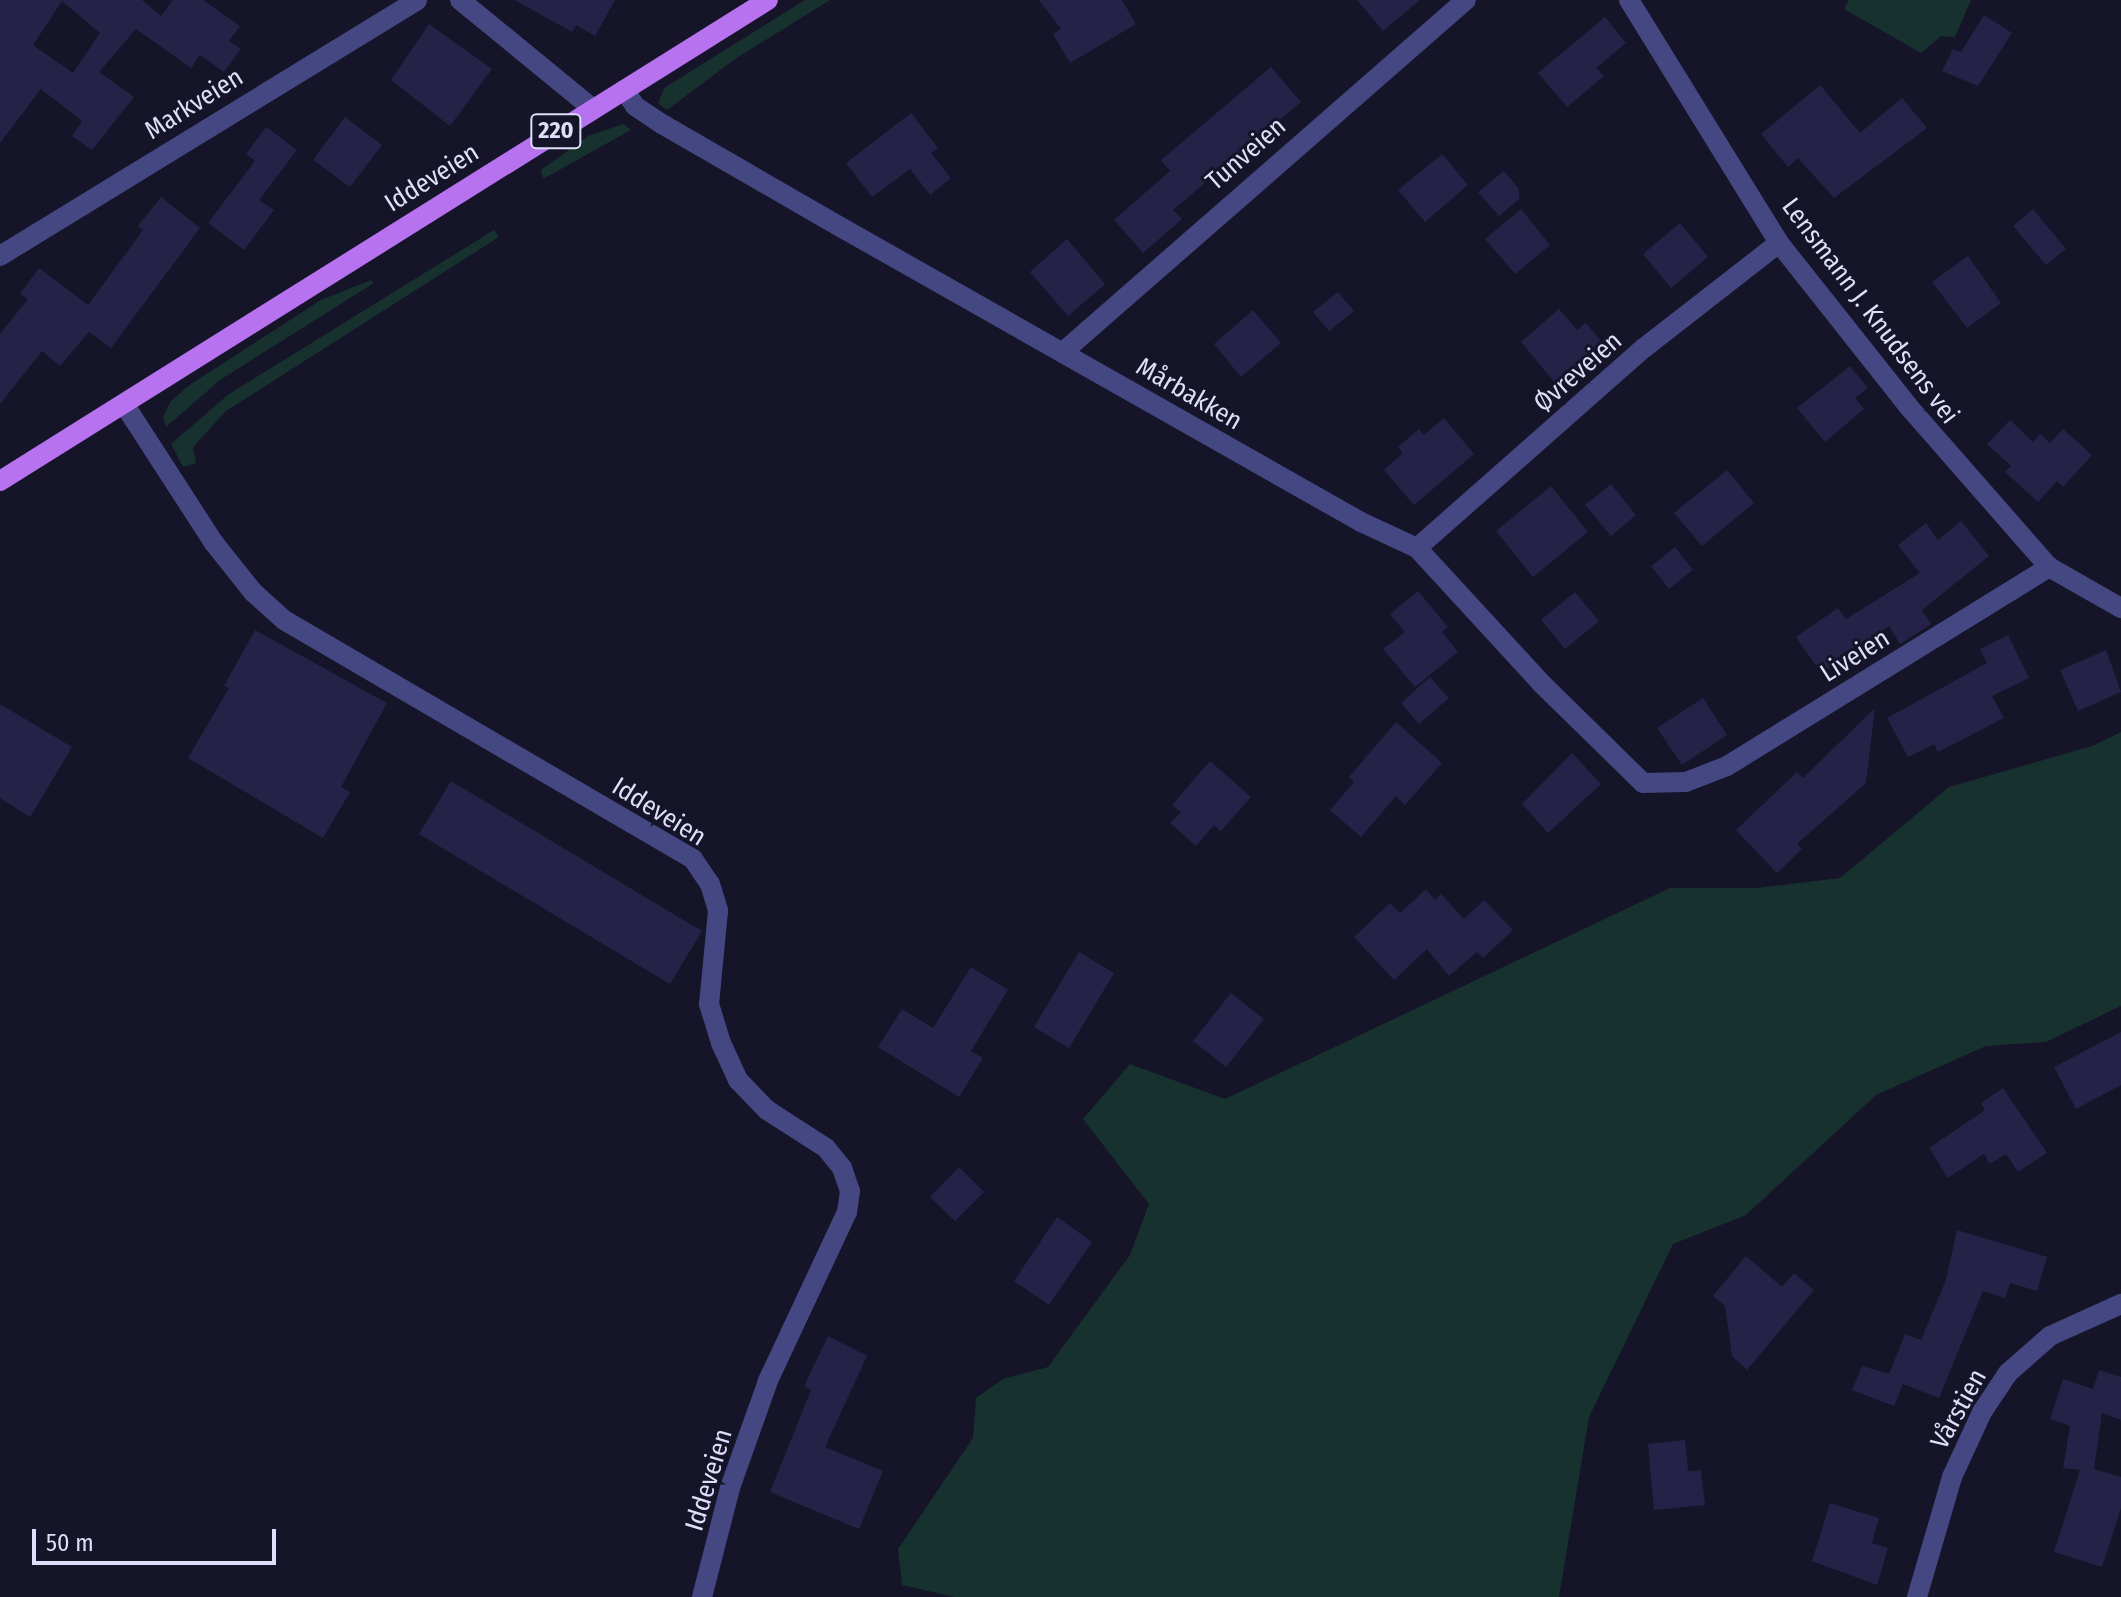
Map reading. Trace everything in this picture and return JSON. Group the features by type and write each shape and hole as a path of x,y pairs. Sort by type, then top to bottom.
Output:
{"main road":[{"name":"Iddeveien","path":"0,481 768,0"}],"street":[{"name":"Markveien","path":"0,256 417,0"},
{"path":"460,0 593,109"},
{"name":"Tunveien","path":"1063,352 1466,0"},
{"name":"Lensmann J. Knudsens vei","path":"1629,0 1779,243 1918,419 2049,567 2121,608"},
{"name":"Mårbakken","path":"624,90 635,106 662,124 1361,522 1417,548 1541,683 1643,783 1686,782"},
{"name":"Øvreveien","path":"1417,548 1644,348 1779,243"},
{"name":"Iddeveien","path":"124,404 214,543 253,592 284,620 693,859 710,884 718,911 709,1004 721,1043 738,1080 767,1110 826,1148 842,1168 850,1191 847,1212 768,1381 730,1488 702,1597"},
{"name":"Liveien","path":"1686,782 1727,766 2049,567"},
{"name":"Vårstien","path":"1917,1597 1952,1477 1982,1412 2008,1373 2050,1336 2121,1304"}],"green space":[{"path":"805,0 830,0 735,59 667,110 658,103 664,88"},
{"path":"1849,0 1971,0 1955,37 1941,36 1921,53 1844,9"},
{"path":"623,124 631,130 543,179 541,170 588,136"},
{"path":"494,230 499,237 226,411 193,447 196,463 183,467 171,444 229,394"},
{"path":"371,280 374,283 220,380 166,427 163,418 170,402 188,386 321,300"},
{"path":"2121,732 2121,1006 2046,1042 1986,1046 1876,1095 1746,1215 1673,1244 1589,1417 1559,1597 954,1597 902,1585 898,1549 973,1438 976,1398 1003,1379 1048,1367 1130,1255 1149,1204 1083,1119 1130,1064 1225,1099 1670,888 1757,888 1840,878 1949,787 2092,746"}],"building":[{"path":"0,0 142,0 161,16 173,0 203,0 240,26 229,41 241,49 224,72 200,55 191,68 136,29 99,72 134,97 92,150 72,136 82,121 41,89 0,143","holes":["62,1 100,33 73,73 33,45"]},
{"path":"515,0 615,0 595,36 576,25 572,32"},
{"path":"1039,0 1122,0 1136,24 1070,63 1053,34 1061,29"},
{"path":"1357,0 1420,0 1383,31"},
{"path":"1984,15 2012,33 1978,86 1942,71 1953,49 1961,52"},
{"path":"1605,17 1626,43 1596,68 1604,76 1567,107 1538,73"},
{"path":"429,24 492,69 450,126 391,80"},
{"path":"1271,67 1301,102 1173,210 1182,219 1143,253 1114,220 1170,171 1161,160"},
{"path":"1820,85 1860,133 1902,98 1927,128 1834,198 1798,158 1788,167 1761,134"},
{"path":"911,113 938,148 931,153 951,178 930,195 910,169 872,197 846,163"},
{"path":"345,117 382,145 350,187 313,160"},
{"path":"266,127 297,150 259,200 274,210 244,250 208,223 255,161 246,154"},
{"path":"1442,154 1468,185 1425,222 1398,190"},
{"path":"1504,171 1519,189 1519,199 1499,216 1478,192"},
{"path":"161,197 200,228 111,348 89,332 60,366 42,351 0,404 0,334 28,299 20,294 39,268 88,305 143,230 138,226"},
{"path":"1521,209 1550,245 1515,274 1485,239"},
{"path":"2033,209 2066,249 2046,265 2013,226"},
{"path":"1680,223 1708,257 1671,288 1643,254"},
{"path":"1067,239 1105,284 1068,316 1030,272"},
{"path":"1968,256 2001,303 1967,328 1932,282"},
{"path":"1338,292 1354,311 1329,331 1313,312"},
{"path":"1559,309 1577,330 1586,323 1603,344 1556,384 1521,342"},
{"path":"1253,310 1281,343 1241,377 1214,344"},
{"path":"1850,366 1868,388 1855,398 1864,409 1825,442 1797,408"},
{"path":"1444,418 1474,454 1414,505 1384,470 1403,453 1398,447 1419,429 1424,435"},
{"path":"2010,420 2033,442 2040,434 2050,443 2063,429 2092,455 2063,487 2057,481 2038,502 2005,472 2011,466 1987,444"},
{"path":"1727,470 1754,503 1702,546 1674,513"},
{"path":"1611,484 1636,515 1611,536 1585,505"},
{"path":"1551,486 1588,532 1533,577 1496,531"},
{"path":"1961,521 1989,556 1922,610 1931,624 1900,644 1889,626 1821,673 1796,637 1838,608 1846,619 1920,573 1898,545 1926,523 1938,540"},
{"path":"1675,547 1693,570 1669,589 1651,566"},
{"path":"1418,591 1448,627 1442,632 1458,652 1415,687 1383,649 1405,632 1390,614"},
{"path":"1575,592 1599,621 1565,649 1541,620"},
{"path":"255,630 387,703 341,787 350,792 323,838 188,758 229,688 224,686"},
{"path":"2008,635 2029,678 1992,696 2004,718 1938,752 1934,744 1908,757 1887,718 1987,663 1980,649"},
{"path":"2106,650 2121,692 2078,711 2060,670"},
{"path":"1430,677 1449,698 1419,724 1401,703"},
{"path":"1703,698 1727,735 1682,765 1657,728"},
{"path":"0,704 72,747 30,817 0,798"},
{"path":"1875,708 1866,783 1797,844 1802,849 1777,873 1736,830 1797,772 1803,778"},
{"path":"1396,722 1442,763 1405,805 1396,796 1361,837 1330,810 1354,782 1349,777"},
{"path":"1572,753 1601,784 1548,833 1522,804"},
{"path":"1210,761 1251,797 1221,831 1214,825 1196,846 1170,823 1181,812 1172,805"},
{"path":"451,781 702,931 670,984 419,834"},
{"path":"1426,889 1435,900 1441,894 1464,919 1484,900 1513,930 1483,958 1477,952 1449,976 1427,949 1394,980 1354,937 1390,903 1400,913"},
{"path":"1079,952 1114,973 1069,1048 1034,1027"},
{"path":"971,967 1008,990 971,1051 983,1058 959,1097 878,1047 902,1009 933,1028"},
{"path":"1231,993 1264,1019 1226,1067 1193,1041"},
{"path":"2121,1032 2121,1085 2076,1109 2054,1067"},
{"path":"2003,1088 2047,1153 2018,1172 2006,1154 1990,1164 1984,1154 1948,1178 1929,1148 1985,1110 1981,1103"},
{"path":"959,1167 984,1192 955,1221 930,1197"},
{"path":"1057,1217 1092,1242 1049,1305 1014,1281"},
{"path":"1957,1230 2047,1257 2037,1291 2010,1283 2005,1298 1983,1291 1939,1398 1903,1384 1894,1406 1852,1390 1862,1366 1889,1374 1905,1334 1921,1340 1946,1280"},
{"path":"1746,1256 1782,1287 1794,1273 1814,1290 1747,1370 1732,1356 1725,1306 1713,1296"},
{"path":"828,1336 867,1356 825,1447 883,1471 859,1529 770,1492 811,1390 804,1386"},
{"path":"2099,1370 2121,1377 2121,1420 2102,1413 2094,1469 2121,1477 2121,1508 2102,1567 2054,1552 2080,1470 2063,1468 2070,1426 2050,1419 2063,1379 2093,1389"},
{"path":"1685,1440 1688,1471 1701,1470 1705,1505 1654,1510 1648,1444"},
{"path":"1830,1503 1879,1518 1872,1543 1888,1548 1877,1585 1812,1561"}]}
